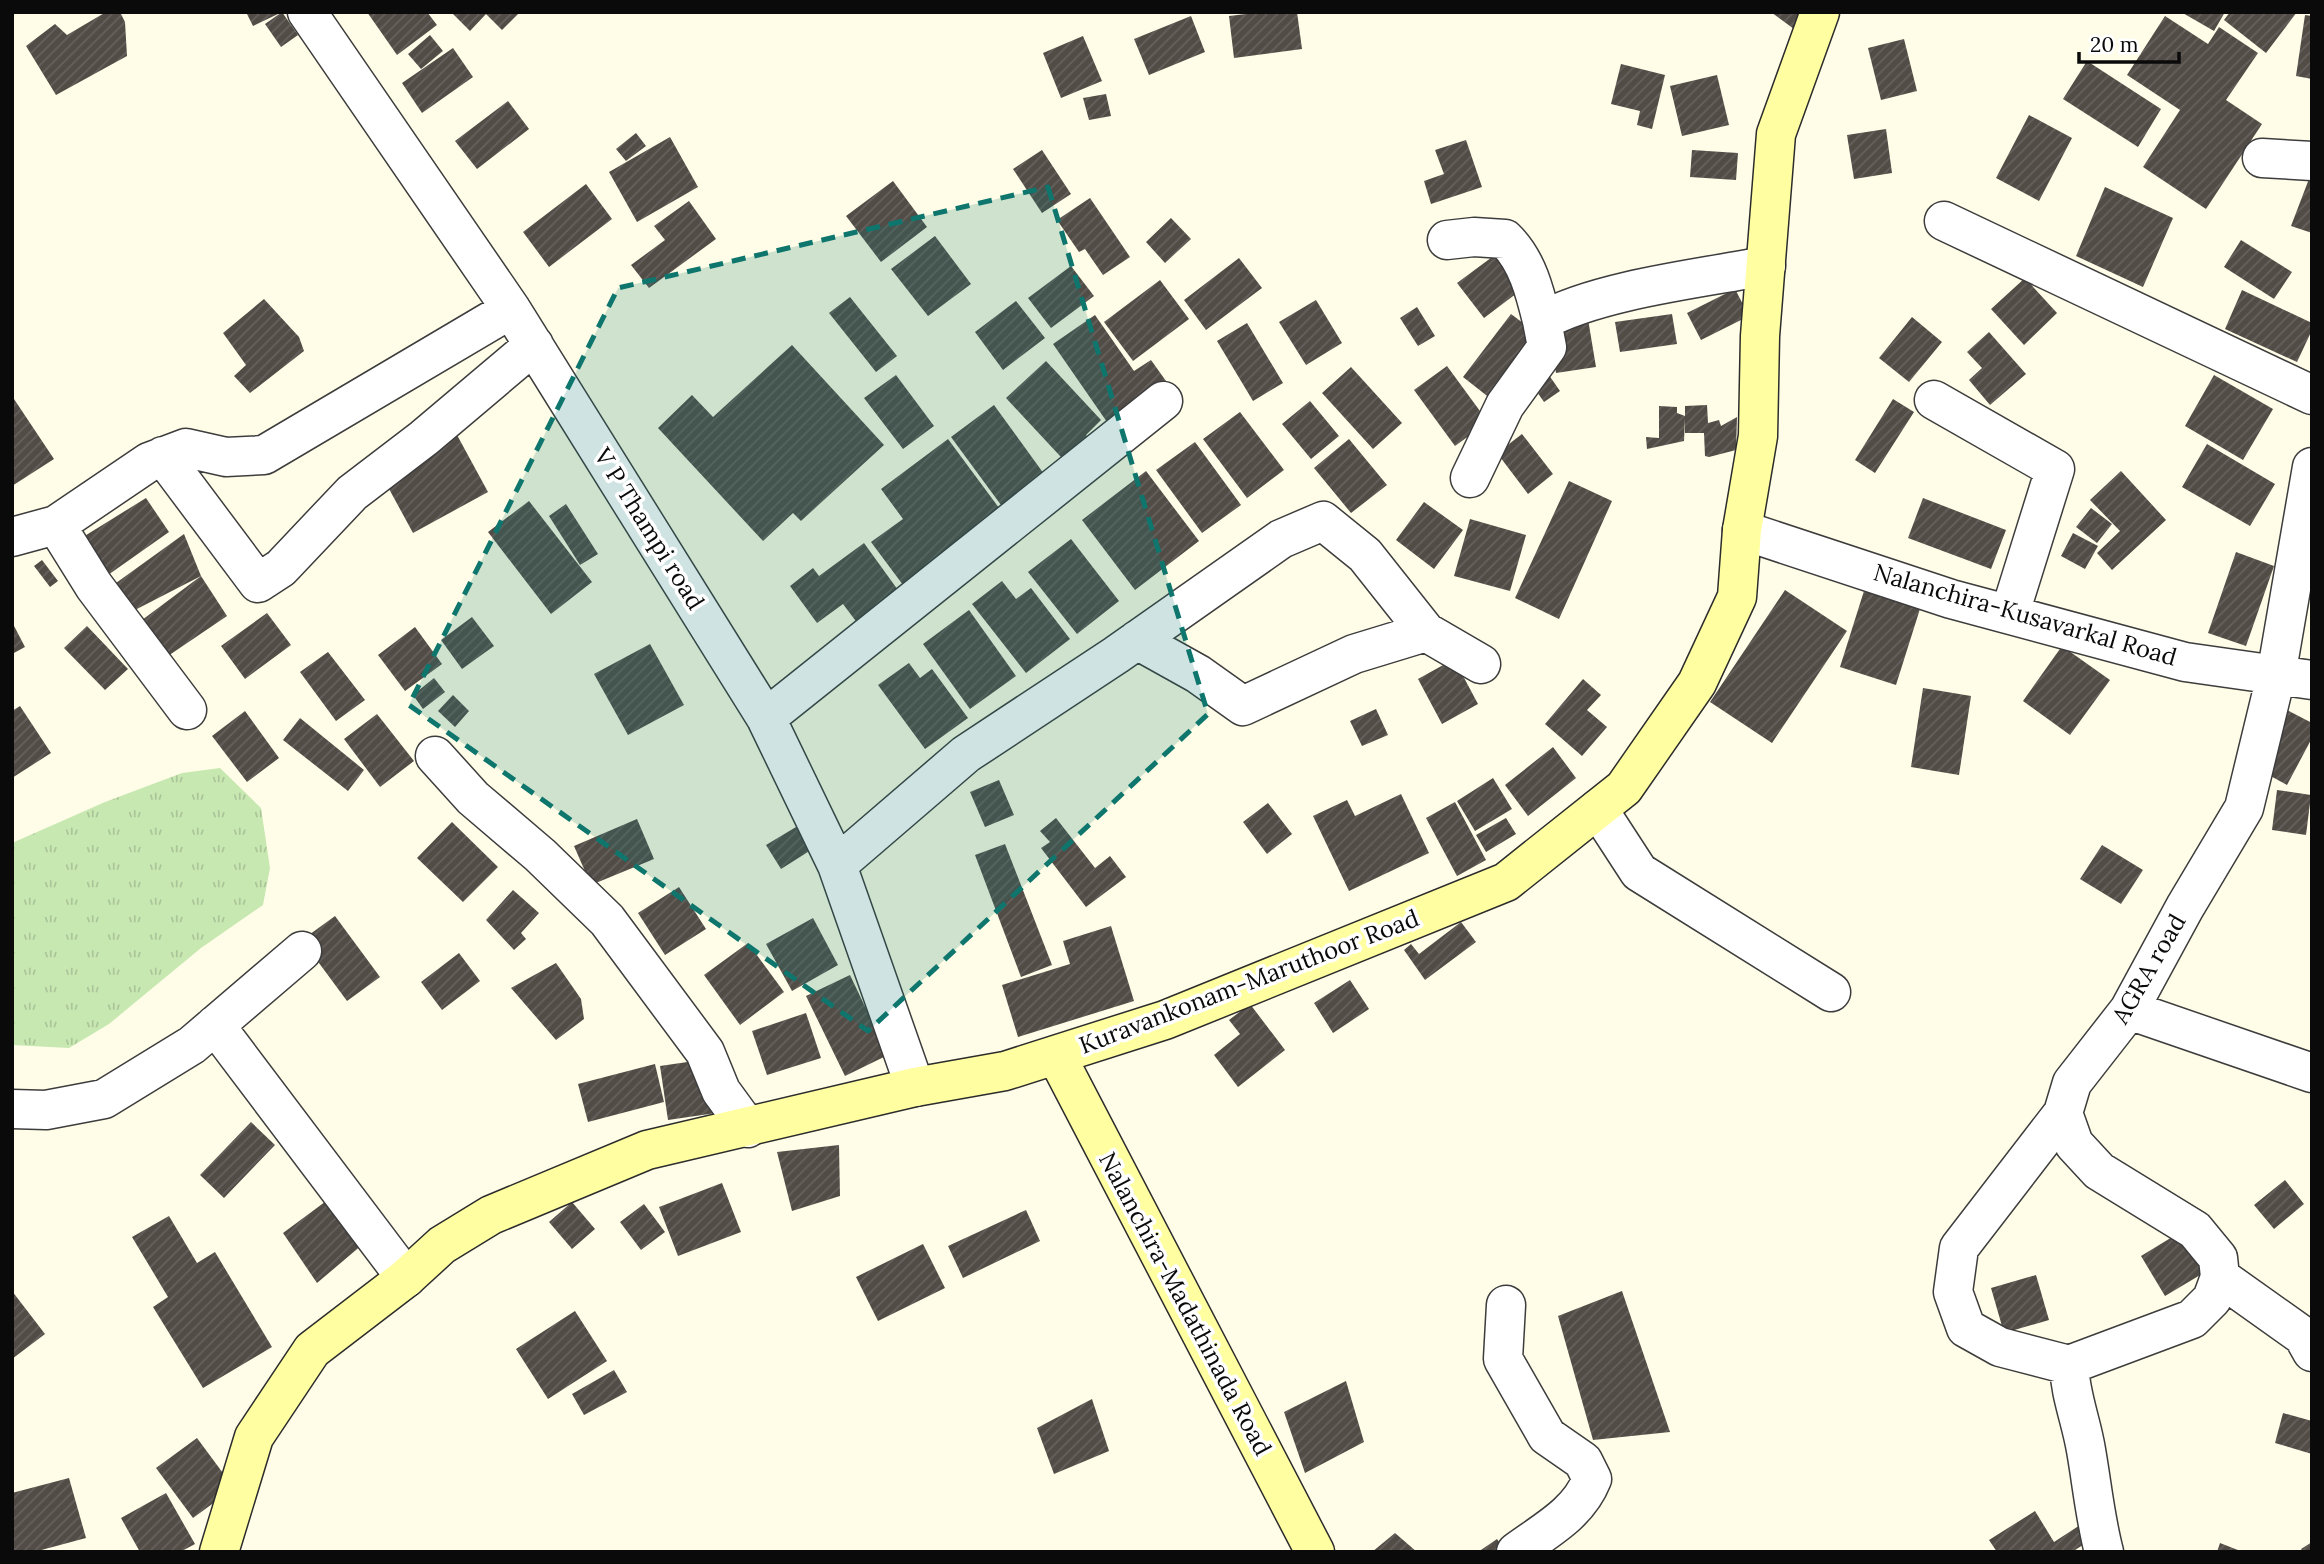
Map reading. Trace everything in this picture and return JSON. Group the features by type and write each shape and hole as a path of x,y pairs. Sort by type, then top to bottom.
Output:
{"main road":[{"name":"Kuravankonam-Maruthoor Road","path":"219,1552 254,1437 312,1350 406,1278 442,1245 491,1215 648,1150 915,1087 1005,1070 1165,1020 1506,882 1624,788 1697,684 1737,597 1742,530 1758,436 1776,134 1820,12"},
{"name":"Nalanchira-Madathinada Road","path":"1056,1055 1315,1552"}],"street":[{"name":"V P Thampi road","path":"307,12 511,309 766,718 837,865 915,1087"},
{"path":"2262,158 2312,161"},
{"path":"1944,221 2312,395"},
{"path":"1447,240 1505,239 1517,251 1535,291 1547,347 1505,405 1469,478"},
{"path":"1542,321 1565,309 1684,281 1766,267"},
{"path":"12,537 56,525 163,456 186,448 226,457 264,455 511,309"},
{"path":"163,456 258,583 281,568 352,493 424,438 534,345"},
{"path":"1934,400 2055,469 2010,613"},
{"path":"766,718 1163,401"},
{"name":"AGRA road","path":"2069,1365 2000,1347 1966,1328 1953,1292 1959,1248 2063,1113 2072,1083 2129,1010 2185,907 2244,808 2294,678 2312,467"},
{"path":"837,865 966,754 1282,539 1323,521 1365,555 1426,632 1481,664"},
{"path":"56,525 94,586 187,710"},
{"name":"Nalanchira-Kusavarkal Road","path":"1742,530 1951,599 2185,662 2294,678"},
{"path":"1137,640 1198,674 1242,706 1354,654 1426,632"},
{"path":"435,755 473,798 540,855 607,920 653,987 705,1052 721,1091 748,1128"},
{"path":"1598,809 1639,872 1831,992"},
{"path":"12,1109 46,1110 104,1099 192,1045 302,951"},
{"path":"2129,1010 2312,1073"},
{"path":"215,1025 406,1278"},
{"path":"2063,1113 2074,1144 2099,1171 2195,1230 2218,1258 2220,1277 2212,1299 2192,1320 2069,1365 2070,1394 2104,1552"},
{"path":"2220,1277 2302,1336 2312,1352"},
{"path":"1506,1305 1503,1359 1547,1436 1583,1461 1592,1479 1584,1498 1572,1512 1516,1552"}],"highlighted area":[{"path":"1048,187 1208,714 868,1031 409,705 618,288"}],"green space":[{"path":"220,768 261,808 270,868 263,905 201,948 109,1024 69,1048 12,1045 12,843 105,802 182,773"}],"building":[{"path":"106,12 120,12 125,22 127,56 56,95 26,46 55,24 67,35"},
{"path":"246,12 277,12 278,14 253,26"},
{"path":"282,12 298,35 281,47 265,24"},
{"path":"367,12 427,12 437,25 397,55"},
{"path":"451,12 520,12 502,30 486,14 470,31"},
{"path":"1297,12 1302,49 1234,58 1229,16"},
{"path":"1771,12 1806,12 1794,29"},
{"path":"2181,12 2225,12 2214,31"},
{"path":"2230,12 2297,12 2266,53 2224,20"},
{"path":"2305,15 2312,16 2312,79 2296,76"},
{"path":"1191,16 1205,52 1149,75 1134,39"},
{"path":"2165,16 2208,44 2219,27 2258,53 2226,100 2262,124 2206,209 2143,167 2180,110 2127,75"},
{"path":"430,35 443,51 421,69 408,54"},
{"path":"1083,36 1102,81 1061,98 1043,53"},
{"path":"1904,39 1917,91 1881,100 1868,48"},
{"path":"453,48 473,77 422,113 402,83"},
{"path":"2087,61 2161,109 2138,147 2063,99"},
{"path":"1621,64 1665,75 1652,129 1637,125 1640,111 1611,104"},
{"path":"1717,75 1729,125 1682,136 1670,86"},
{"path":"1106,94 1111,116 1089,120 1083,98"},
{"path":"508,101 529,129 477,169 455,141"},
{"path":"2029,115 2072,138 2039,201 1996,178"},
{"path":"1886,129 1892,173 1854,179 1847,135"},
{"path":"636,133 646,146 626,161 616,149"},
{"path":"670,137 698,187 637,222 609,172"},
{"path":"1466,140 1482,187 1431,204 1424,181 1444,174 1435,150"},
{"path":"1042,150 1071,194 1042,213 1013,169"},
{"path":"1692,150 1738,153 1736,180 1690,177"},
{"path":"2312,171 2312,233 2291,226"},
{"path":"893,181 927,227 881,262 846,216"},
{"path":"586,184 612,219 549,267 523,232"},
{"path":"2105,187 2173,218 2143,287 2076,256"},
{"path":"1090,198 1130,257 1103,275 1085,249 1079,252 1057,220"},
{"path":"689,201 716,239 649,288 631,265 665,240 654,226"},
{"path":"1171,218 1191,239 1165,263 1146,242"},
{"path":"935,236 971,284 928,316 891,269"},
{"path":"2241,240 2292,272 2274,299 2224,267"},
{"path":"1503,249 1529,284 1484,318 1457,283"},
{"path":"1239,258 1262,288 1206,330 1184,300"},
{"path":"1071,266 1094,296 1051,328 1028,298"},
{"path":"2025,278 2057,313 2024,345 1991,309"},
{"path":"1160,280 1189,319 1133,361 1104,322"},
{"path":"1735,289 1749,316 1701,340 1687,313"},
{"path":"2242,290 2312,323 2312,330 2297,362 2225,329"},
{"path":"850,297 897,356 876,372 829,313"},
{"path":"264,299 299,337 304,351 250,393 234,376 246,365 223,333"},
{"path":"1316,300 1342,343 1306,365 1279,322"},
{"path":"1016,301 1045,338 1003,370 975,332"},
{"path":"1417,307 1435,336 1418,346 1400,318"},
{"path":"1511,314 1539,335 1491,399 1463,377"},
{"path":"1672,314 1677,344 1620,352 1615,322"},
{"path":"1095,315 1134,371 1151,360 1166,381 1107,422 1053,344"},
{"path":"1912,317 1942,342 1909,382 1879,358"},
{"path":"1588,319 1596,367 1556,373 1548,325"},
{"path":"1247,323 1283,383 1253,401 1217,341"},
{"path":"1989,332 2026,374 1990,405 1969,380 1982,368 1967,352"},
{"path":"792,345 884,445 801,521 793,513 763,541 658,428 692,395 713,417"},
{"path":"1046,361 1101,420 1086,435 1099,448 1074,471 1006,398"},
{"path":"1447,366 1488,422 1455,446 1414,390"},
{"path":"1351,367 1402,423 1373,449 1322,393"},
{"path":"1544,368 1560,391 1544,402 1528,379"},
{"path":"896,375 934,426 903,449 864,398"},
{"path":"2214,375 2273,409 2243,460 2185,426"},
{"path":"12,396 54,459 12,486"},
{"path":"1893,399 1914,412 1875,473 1855,460"},
{"path":"1310,401 1339,436 1311,459 1282,424"},
{"path":"994,405 1044,474 1001,505 951,437"},
{"path":"1707,405 1708,423 1719,420 1721,426 1737,417 1736,450 1705,456 1704,433 1685,433 1685,418 1684,441 1647,449 1646,437 1659,438 1659,406 1677,407 1677,413 1685,416 1685,406"},
{"path":"1240,412 1284,470 1247,498 1203,439"},
{"path":"1522,434 1553,474 1528,494 1497,453"},
{"path":"457,435 488,492 413,533 382,476"},
{"path":"948,439 1005,516 906,589 871,542 903,519 881,489"},
{"path":"1349,439 1387,485 1351,513 1314,468"},
{"path":"1195,442 1241,505 1202,533 1156,470"},
{"path":"2207,444 2275,484 2250,526 2182,487"},
{"path":"1146,471 1199,541 1135,590 1082,520"},
{"path":"2121,471 2166,520 2112,570 2097,553 2120,531 2090,500"},
{"path":"1569,481 1612,501 1559,619 1515,598"},
{"path":"146,498 169,532 108,575 83,537"},
{"path":"1923,498 2006,530 1991,569 1908,538"},
{"path":"529,501 592,582 551,614 488,532"},
{"path":"1424,502 1463,530 1434,569 1396,540"},
{"path":"566,504 598,554 580,565 549,516"},
{"path":"2091,508 2112,524 2097,543 2076,527"},
{"path":"1470,519 1526,535 1510,591 1454,576"},
{"path":"2073,533 2098,546 2085,569 2061,556"},
{"path":"184,534 201,576 133,611 116,583"},
{"path":"1071,539 1119,601 1077,634 1028,572"},
{"path":"864,543 903,597 861,628 843,604 817,623 790,586 813,568 819,576"},
{"path":"2236,552 2274,566 2246,646 2208,633"},
{"path":"42,560 58,581 50,587 34,566"},
{"path":"1869,575 1925,593 1896,685 1840,667"},
{"path":"201,576 227,616 165,658 138,623"},
{"path":"1002,581 1016,599 1031,588 1070,639 1026,673 972,604"},
{"path":"1785,590 1847,631 1772,743 1710,702"},
{"path":"969,610 1016,676 970,709 923,644"},
{"path":"267,613 291,645 245,679 221,646"},
{"path":"472,617 494,646 462,669 441,640"},
{"path":"12,622 25,647 12,654"},
{"path":"87,626 128,669 105,690 64,648"},
{"path":"415,627 442,664 405,691 378,655"},
{"path":"650,644 684,705 628,735 594,674"},
{"path":"2062,646 2110,680 2070,735 2023,701"},
{"path":"328,652 365,700 336,721 300,672"},
{"path":"1454,659 1478,704 1442,724 1418,679"},
{"path":"909,663 920,678 932,669 968,718 925,749 878,685"},
{"path":"434,678 445,692 423,709 413,695"},
{"path":"1583,679 1601,695 1587,710 1607,727 1582,756 1545,724"},
{"path":"1923,688 1971,696 1959,775 1911,767"},
{"path":"453,695 469,711 455,727 438,711"},
{"path":"20,706 51,753 12,778 12,711"},
{"path":"1376,709 1388,735 1362,746 1350,721"},
{"path":"2287,710 2312,723 2312,738 2287,785 2256,768"},
{"path":"245,711 279,758 247,782 212,736"},
{"path":"377,714 414,761 380,787 344,739"},
{"path":"300,718 364,770 348,791 283,740"},
{"path":"1553,747 1576,778 1528,816 1505,785"},
{"path":"1493,778 1512,809 1475,831 1457,801"},
{"path":"999,780 1014,815 985,827 970,792"},
{"path":"2277,790 2311,795 2306,835 2272,830"},
{"path":"1401,794 1429,853 1349,891 1313,816 1347,800 1355,816"},
{"path":"1455,802 1486,860 1457,876 1426,818"},
{"path":"1268,803 1292,834 1267,854 1243,822"},
{"path":"1056,818 1095,868 1110,856 1126,877 1086,907 1041,848 1050,842 1040,831"},
{"path":"1506,818 1516,834 1486,852 1476,835"},
{"path":"637,819 654,859 591,885 574,846"},
{"path":"452,822 498,867 463,902 417,858"},
{"path":"796,827 811,850 781,869 766,845"},
{"path":"1005,844 1052,965 1021,977 975,855"},
{"path":"2102,845 2143,870 2121,904 2080,879"},
{"path":"679,887 706,929 665,955 638,913"},
{"path":"513,890 539,913 521,933 526,939 514,950 486,920"},
{"path":"335,916 380,977 347,1001 302,940"},
{"path":"813,918 838,965 792,991 766,944"},
{"path":"1461,922 1476,942 1425,980 1404,950 1411,944 1419,954"},
{"path":"1111,926 1134,1001 1018,1037 1002,985 1070,964 1063,941"},
{"path":"748,943 784,992 740,1025 704,975"},
{"path":"459,953 480,981 442,1010 421,982"},
{"path":"556,963 581,999 584,1019 556,1040 511,988"},
{"path":"850,975 888,1055 845,1076 806,996"},
{"path":"1350,980 1369,1009 1333,1033 1314,1003"},
{"path":"1250,1004 1285,1050 1238,1087 1214,1055 1240,1034 1229,1020"},
{"path":"806,1013 821,1058 767,1075 752,1031"},
{"path":"708,1059 716,1113 668,1120 660,1066"},
{"path":"655,1064 664,1102 588,1122 578,1084"},
{"path":"251,1122 275,1145 224,1198 200,1175"},
{"path":"839,1145 840,1196 792,1211 777,1152"},
{"path":"2285,1180 2304,1204 2274,1229 2254,1205"},
{"path":"722,1183 741,1232 678,1256 659,1207"},
{"path":"337,1193 369,1239 317,1283 283,1233"},
{"path":"572,1202 595,1229 572,1249 549,1222"},
{"path":"644,1204 665,1232 641,1250 620,1222"},
{"path":"1026,1210 1040,1241 963,1278 948,1246"},
{"path":"169,1216 197,1263 215,1252 272,1347 203,1388 153,1307 168,1297 132,1237"},
{"path":"2192,1225 2217,1265 2165,1296 2141,1256"},
{"path":"923,1244 945,1288 878,1321 856,1277"},
{"path":"2036,1275 2049,1320 2004,1333 1991,1288"},
{"path":"12,1291 45,1334 12,1359"},
{"path":"1622,1291 1670,1432 1593,1440 1558,1316"},
{"path":"575,1311 607,1361 548,1399 516,1349"},
{"path":"614,1370 627,1392 584,1415 572,1394"},
{"path":"1346,1381 1364,1442 1305,1473 1284,1412"},
{"path":"1092,1399 1109,1451 1054,1474 1037,1428"},
{"path":"2283,1413 2312,1421 2312,1454 2275,1443"},
{"path":"197,1438 234,1488 193,1518 156,1468"},
{"path":"69,1478 86,1538 34,1552 12,1552 12,1493"},
{"path":"166,1493 195,1544 180,1552 140,1552 121,1518"},
{"path":"2035,1511 2054,1542 2097,1514 2106,1530 2072,1552 1997,1552 1989,1540"},
{"path":"1395,1533 1417,1552 1372,1552"},
{"path":"1497,1539 1506,1552 1478,1552"},
{"path":"2312,1542 2312,1552 2303,1552 2301,1549"},
{"path":"2220,1543 2243,1552 2217,1552"}]}
